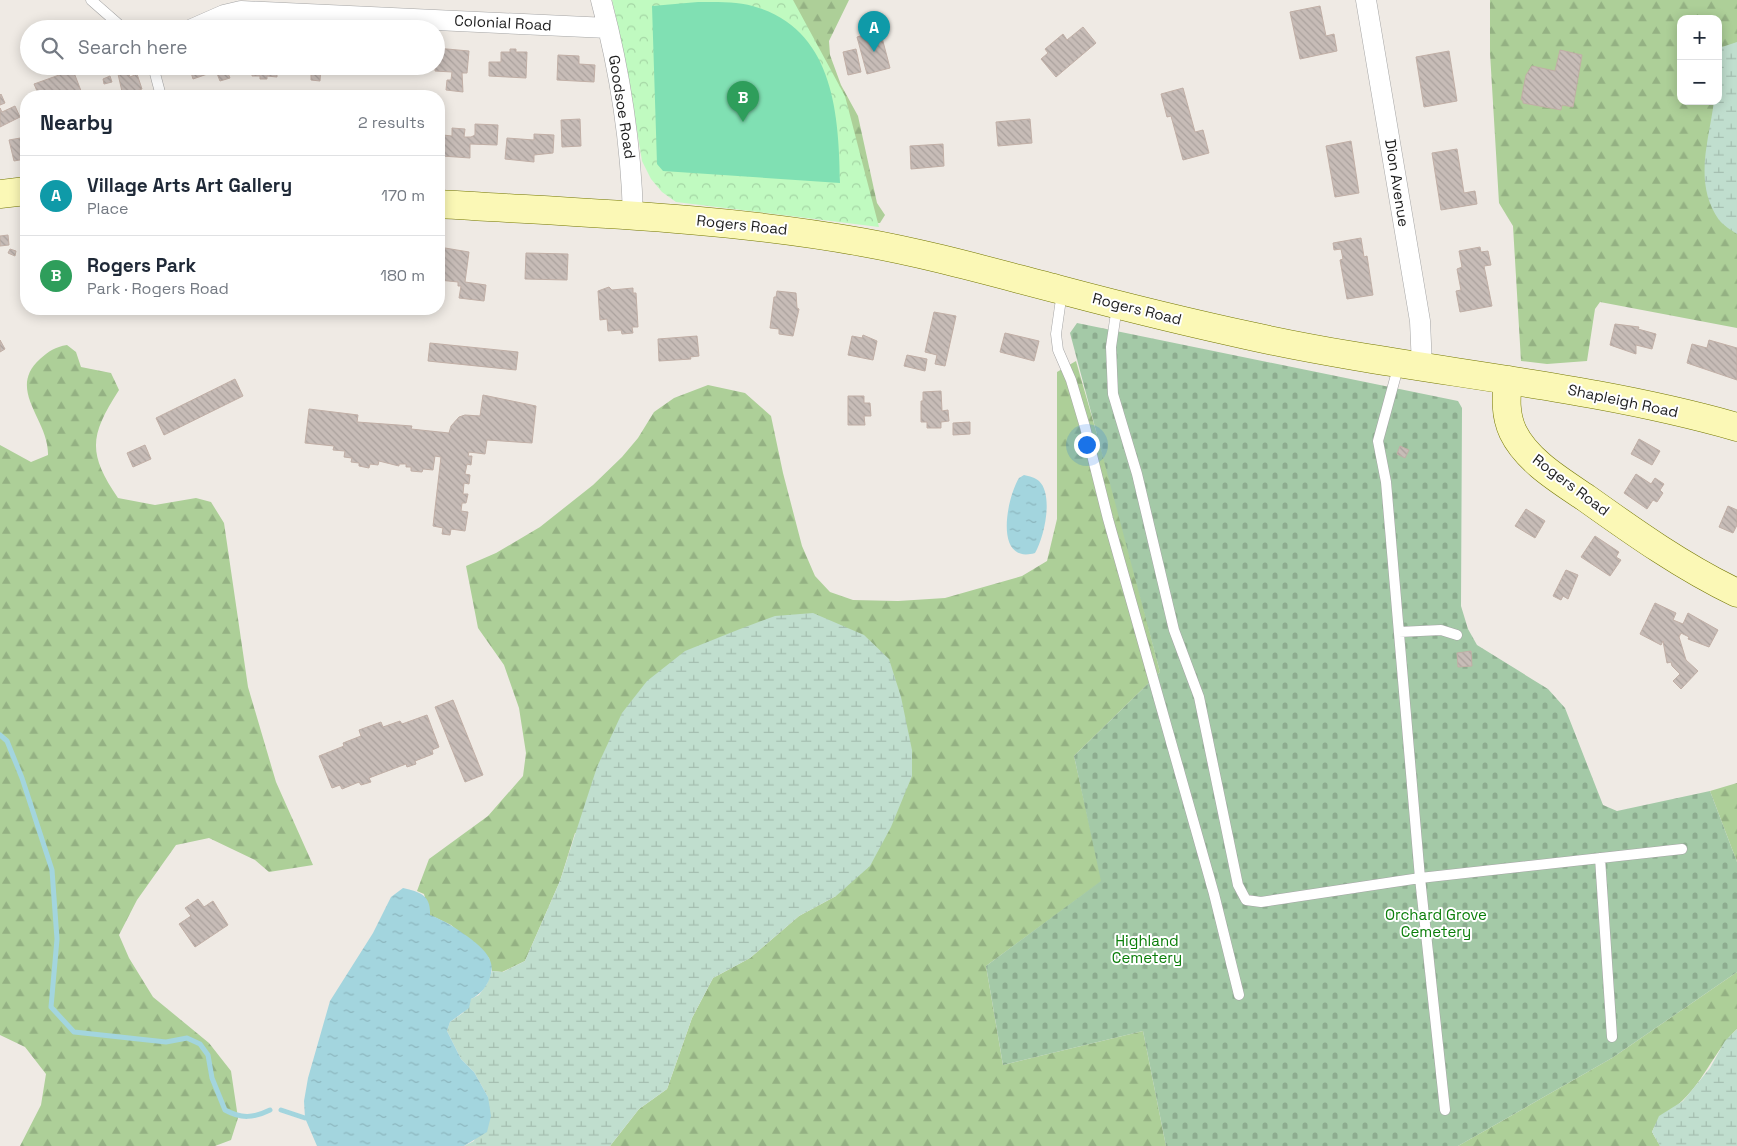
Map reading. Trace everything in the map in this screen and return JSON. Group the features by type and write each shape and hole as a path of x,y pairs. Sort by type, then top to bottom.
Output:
{"main road":[{"name":"Rogers Road","path":"445,204 732,223 864,242 962,264 1062,291 1255,338 1508,380 1506,399 1512,431 1532,456 1564,482 1670,558 1737,593"},
{"name":"Shapleigh Road","path":"1508,380 1637,402 1737,427"}],"street":[{"name":"Goodsoe Road","path":"601,0 620,79 632,182 633,216"},
{"name":"Dion Avenue","path":"1366,0 1420,321 1411,365"},
{"name":"Colonial Road","path":"213,20 241,11 435,20"},
{"name":"Colonial Road","path":"445,20 608,28"}],"lane":[{"path":"91,0 114,20"},
{"path":"156,75 160,90"},
{"path":"1062,291 1056,334 1058,350 1071,380 1085,427 1108,519 1214,894 1239,995"},
{"path":"1118,305 1111,347 1113,394 1136,474 1174,630 1199,697 1236,879 1246,900 1261,902 1420,878 1682,849"},
{"path":"1411,365 1378,441 1386,482 1420,878 1445,1110"},
{"path":"1399,632 1441,630 1457,634"},
{"path":"1600,858 1612,1037"}],"green space":[{"path":"612,0 793,0 845,96 879,227 676,202 662,192 651,179 642,161 628,74"},
{"path":"785,0 849,0 829,41 830,55 841,85 858,116 877,203 885,215 880,223 875,223"},
{"path":"1490,0 1737,0 1737,328 1600,302 1595,309 1587,361 1547,364 1521,361 1513,226 1499,203 1490,53"},
{"path":"698,2 737,3 759,8 784,20 803,36 817,56 827,79 834,104 840,183 663,171 657,164 652,6"},
{"path":"1737,42 1737,234 1719,220 1711,206 1705,177 1705,162 1713,105 1722,105 1722,47"},
{"name":"Orchard Grove Cemetery","path":"1077,323 1458,401 1462,408 1461,606 1468,629 1477,645 1548,689 1565,708 1603,805 1617,811 1710,791 1737,862 1737,972 1612,1058 1458,1146 1166,1146 1143,1031 1003,1065 986,966 1101,881 1074,756 1160,672 1070,333"},
{"path":"67,345 76,352 81,367 111,373 119,390 102,420 96,444 101,468 118,498 155,505 196,498 211,502 224,523 248,687 276,782 313,865 269,872 255,860 209,838 176,845 137,900 119,935 129,958 153,997 209,1043 231,1071 238,1118 231,1140 215,1146 20,1146 41,1105 46,1074 25,1047 0,1035 0,445 31,462 48,455 47,442 28,394 27,382 31,371 40,359 52,350"},
{"path":"1076,361 1116,501 1160,672 1074,756 1102,881 986,966 1003,1065 1143,1031 1166,1146 610,1146 639,1109 667,1089 692,1018 713,978 750,958 799,916 836,896 575,833 560,881 525,961 502,972 492,971 489,958 451,925 430,915 424,894 417,891 429,859 488,816 523,776 526,753 519,708 504,665 478,628 466,566 496,553 540,527 593,485 622,457 638,438 654,412 674,398 708,385 745,393 771,416 783,473 802,546 815,576 830,592 853,600 898,601 945,598 1022,576 1047,561 1057,519 1057,372"},
{"path":"813,613 864,635 889,659 901,697 912,750 912,776 891,827 870,866 836,896 799,916 750,958 713,978 692,1018 667,1089 639,1109 610,1146 464,1146 474,1141 488,1097 474,1072 461,1059 447,1031 450,1022 463,1013 471,999 479,995 487,984 492,971 503,972 525,961 560,881 597,767 622,713 647,681 685,651 775,616"},
{"path":"1737,783 1737,862 1710,791"},
{"path":"1737,972 1737,1029 1722,1046 1691,1092 1678,1105 1659,1119 1652,1132 1660,1146 1458,1146 1612,1058"},
{"path":"1737,1029 1737,1146 1660,1146 1652,1132 1659,1116 1683,1101 1710,1068 1725,1041"}],"water":[{"path":"1024,475 1039,481 1044,487 1047,506 1042,537 1035,553 1022,554 1013,549 1008,540 1007,527 1011,499 1019,478"},
{"path":"403,888 424,896 429,903 430,915 454,927 472,940 485,952 492,966 486,986 471,999 469,1008 450,1022 447,1031 461,1059 474,1072 488,1097 491,1116 487,1132 464,1146 317,1146 305,1118 304,1101 308,1078 330,1001 373,933 391,897"}],"building":[{"path":"1320,6 1326,36 1334,34 1337,51 1300,59 1290,12"},
{"path":"1083,27 1096,43 1056,77 1041,59 1048,53 1045,49 1063,34 1067,40"},
{"path":"880,30 890,68 867,74 857,37"},
{"path":"445,49 469,51 467,73 462,73 463,92 446,90 447,80 451,80 452,72 445,72"},
{"path":"510,49 516,49 516,52 527,52 526,78 489,76 489,62 501,62 501,52 510,52"},
{"path":"856,49 861,72 848,75 843,52"},
{"path":"1560,50 1582,55 1573,107 1562,105 1561,110 1523,103 1523,100 1521,100 1526,75 1532,66 1555,71"},
{"path":"1449,51 1457,101 1424,107 1416,57"},
{"path":"558,55 579,56 579,64 595,65 594,82 557,80"},
{"path":"59,75 75,75 81,90 37,90 34,84"},
{"path":"118,75 129,75 130,77 137,75 142,89 122,90"},
{"path":"192,75 204,75 193,79"},
{"path":"218,75 229,75 230,78 220,81"},
{"path":"277,75 277,77 267,76 267,79 260,79 260,76 252,76"},
{"path":"311,75 320,75 320,81 311,80"},
{"path":"110,76 112,82 104,84 103,79"},
{"path":"1183,88 1195,132 1203,130 1209,153 1183,160 1171,116 1167,117 1161,94"},
{"path":"0,95 5,103 0,105"},
{"path":"15,106 20,117 0,127 0,108 2,112"},
{"path":"580,119 581,146 562,147 561,120"},
{"path":"1030,119 1032,143 998,146 996,122"},
{"path":"475,124 498,125 497,145 470,144 470,158 445,156 445,135 452,136 452,128 465,129 464,137 475,135"},
{"path":"534,134 554,135 553,153 534,155 534,162 505,159 507,138 534,140"},
{"path":"20,138 20,160 14,161 9,140"},
{"path":"1351,141 1359,193 1335,197 1326,146"},
{"path":"943,144 944,166 911,169 910,146"},
{"path":"1457,149 1464,193 1475,191 1477,204 1441,210 1432,153"},
{"path":"8,235 9,245 0,246 0,236"},
{"path":"1361,238 1364,257 1367,256 1373,295 1347,299 1340,260 1343,259 1341,249 1334,250 1333,243"},
{"path":"1480,247 1481,252 1488,251 1491,265 1484,266 1492,306 1460,312 1456,291 1461,290 1457,269 1462,267 1459,251"},
{"path":"445,248 469,252 465,282 486,285 484,301 459,298 461,286 458,286 458,282 445,281"},
{"path":"10,249 16,251 15,256 8,253"},
{"path":"526,253 568,254 567,280 525,279"},
{"path":"609,287 612,290 633,288 633,293 636,293 638,327 632,327 633,333 622,334 621,330 608,331 607,319 600,320 598,291"},
{"path":"777,291 796,293 797,308 799,309 793,336 779,334 779,329 770,328 774,297 776,297"},
{"path":"934,312 956,316 945,366 935,364 937,355 925,352"},
{"path":"1615,324 1639,327 1638,329 1656,334 1652,349 1636,345 1636,354 1610,345"},
{"path":"1005,333 1039,341 1034,361 1000,352"},
{"path":"863,335 877,341 873,360 848,355 852,336 862,338"},
{"path":"697,336 699,356 690,357 691,359 659,361 658,339"},
{"path":"0,340 5,349 0,352"},
{"path":"1709,340 1737,348 1737,380 1687,363 1692,344 1707,348"},
{"path":"430,343 518,352 516,370 428,361"},
{"path":"907,355 927,359 925,371 904,366"},
{"path":"235,379 243,396 164,435 156,418"},
{"path":"941,391 942,411 948,410 949,421 941,422 941,428 927,428 927,422 921,422 923,392"},
{"path":"483,395 536,406 532,443 487,440 485,454 469,452 468,456 472,456 471,465 467,464 465,474 470,475 469,484 464,483 463,494 468,494 466,503 462,503 461,511 468,512 465,531 451,529 450,535 442,534 443,528 433,526 441,457 435,456 433,470 423,469 422,472 411,471 411,467 406,467 406,464 399,464 399,466 379,461 378,465 370,464 369,468 359,466 359,463 351,462 352,458 344,457 345,451 333,450 334,446 305,443 309,409 358,415 357,422 412,426 411,429 449,433 451,426 459,417 465,415 480,416"},
{"path":"848,396 864,396 864,403 870,403 871,416 864,416 865,425 848,425"},
{"path":"970,422 970,434 953,435 953,423"},
{"path":"1639,439 1660,451 1652,465 1631,454"},
{"path":"145,445 151,459 133,467 127,453"},
{"path":"1400,446 1409,450 1405,458 1397,454"},
{"path":"1636,474 1651,484 1655,478 1664,484 1660,490 1663,493 1657,502 1653,500 1647,509 1624,493"},
{"path":"1728,506 1737,510 1737,525 1733,533 1719,527"},
{"path":"1526,509 1545,521 1535,538 1515,526"},
{"path":"1595,536 1619,552 1616,557 1621,560 1610,576 1581,557"},
{"path":"1566,570 1578,575 1568,599 1563,596 1561,600 1553,596"},
{"path":"1655,603 1676,613 1673,620 1683,624 1688,613 1718,630 1709,647 1688,639 1689,637 1681,633 1679,637 1686,660 1698,671 1681,689 1673,681 1680,674 1672,666 1671,662 1667,663 1663,641 1661,645 1640,634"},
{"path":"1471,651 1472,666 1458,667 1457,653"},
{"path":"453,700 483,775 465,782 435,707"},
{"path":"427,715 439,747 432,750 433,754 415,761 416,764 407,767 406,764 369,778 371,782 361,785 359,782 342,789 340,785 332,788 319,756 344,746 343,743 361,736 359,730 381,722 383,727 400,721 402,724"},
{"path":"198,899 204,907 213,901 228,925 195,947 179,924 191,916 185,908"}],"waterway":[{"path":"0,735 7,741 22,778 52,870 57,939 51,1007 74,1032 166,1042 187,1038 200,1044 208,1055 212,1078 225,1110 242,1116 258,1115 270,1110"},
{"path":"281,1110 305,1118"}],"place":[{"name":"Village Arts Art Gallery","path":"874,52"},
{"name":"Rogers Park","path":"743,122"}],"park label":[{"name":"Highland Cemetery","path":"1147,950"}]}
